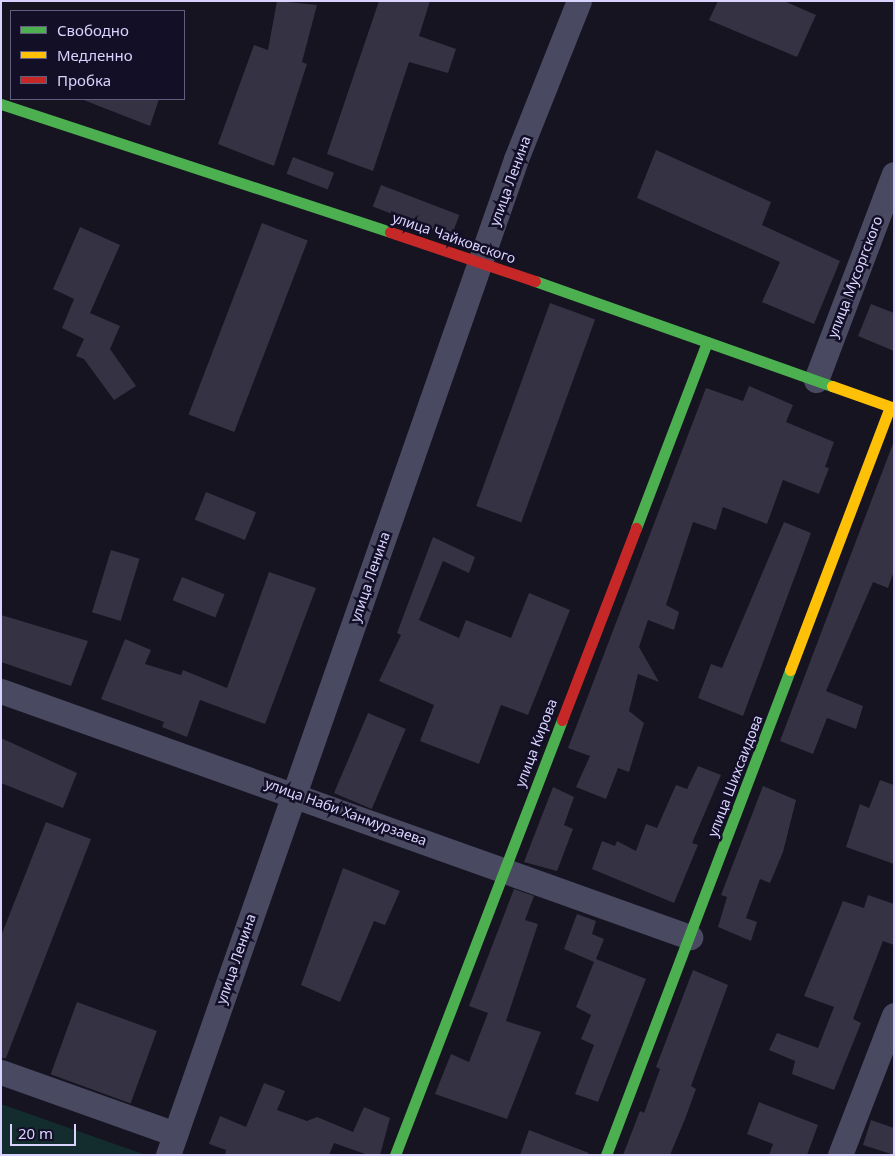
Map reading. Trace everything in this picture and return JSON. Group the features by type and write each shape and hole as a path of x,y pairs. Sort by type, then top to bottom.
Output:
{"street":[{"name":"улица Ленина","path":"172,1144 481,262 579,1"},
{"name":"улица Чайковского","path":"1,104 481,262 892,407"},
{"name":"улица Мусоргского","path":"816,380 894,174"},
{"name":"улица Кирова","path":"395,1155 707,342"},
{"name":"улица Шихсаидова","path":"606,1155 892,407"},
{"name":"улица Наби Ханмурзаева","path":"1,691 294,793 690,937"},
{"path":"840,1155 894,1015"},
{"path":"1,1072 172,1144"}],"green space":[{"path":"1,1104 143,1154 1,1155"}],"building":[{"path":"277,1 317,5 302,62 307,64 274,166 218,144 254,45 268,50"},
{"path":"379,1 430,1 419,36 456,49 448,73 409,62 373,171 327,154"},
{"path":"718,1 784,1 816,15 797,57 709,20"},
{"path":"84,100 159,100 150,126"},
{"path":"656,150 771,202 762,225 840,261 814,324 762,302 780,262 637,198"},
{"path":"293,157 334,173 328,190 287,174"},
{"path":"381,185 459,215 451,237 373,206"},
{"path":"262,223 308,241 234,432 189,414"},
{"path":"80,227 120,245 90,313 120,326 110,349 136,386 114,400 84,359 76,356 84,339 62,328 74,299 53,289"},
{"path":"550,303 595,319 521,522 476,506"},
{"path":"871,304 894,313 894,351 858,336"},
{"path":"749,386 793,405 786,422 834,442 825,467 829,468 819,494 783,480 767,524 723,507 716,530 693,522 666,605 679,612 674,630 648,620 639,647 659,682 638,674 629,711 644,723 629,772 618,768 606,799 576,787 590,756 568,748 706,388 743,401"},
{"path":"894,441 894,571 888,588 873,582 826,691 863,706 856,729 827,718 813,754 780,741"},
{"path":"206,492 256,512 245,540 195,520"},
{"path":"784,522 811,533 743,716 698,698 711,664 722,668"},
{"path":"433,537 475,557 469,573 443,561 419,620 459,638 466,620 511,638 529,593 570,610 528,715 501,705 479,764 420,741 434,705 379,681 401,635 397,633"},
{"path":"111,550 140,559 121,621 92,612"},
{"path":"269,572 316,588 265,724 200,700 187,737 162,727 164,722 101,699 125,639 151,650 145,664 181,675 183,670 227,688"},
{"path":"182,577 225,594 215,617 173,600"},
{"path":"1,615 88,641 71,686 1,662"},
{"path":"368,713 406,729 372,809 334,793"},
{"path":"1,738 77,773 63,808 1,783"},
{"path":"698,766 721,775 692,843 698,845 674,903 592,869 602,841 615,846 617,841 636,851 646,824 657,828 676,785 687,789"},
{"path":"880,780 894,785 894,864 846,847 860,804 869,808"},
{"path":"763,786 796,800 783,852 770,883 760,879 746,918 757,922 751,941 718,927 727,897 721,895"},
{"path":"553,787 574,797 564,825 573,829 557,871 524,862"},
{"path":"46,822 91,839 6,1058 1,1058 1,936"},
{"path":"343,868 400,891 385,925 374,921 340,1002 301,985"},
{"path":"514,889 534,896 525,920 538,924 506,1021 541,1032 507,1119 435,1094 451,1054 469,1062 488,1013 469,1006"},
{"path":"868,895 894,904 894,945 883,941 853,1019 861,1023 834,1090 792,1074 795,1061 769,1050 777,1033 818,1048 834,1007 804,996 843,901 864,908"},
{"path":"577,914 596,921 592,934 604,939 596,959 646,979 598,1102 575,1094 594,1045 581,1039 591,1015 576,1007 594,962 564,949"},
{"path":"693,970 728,985 691,1086 696,1089 685,1119 670,1155 623,1155 640,1111 644,1113 660,1069 656,1067"},
{"path":"77,1002 157,1031 131,1103 51,1074"},
{"path":"264,1083 285,1091 277,1110 307,1121 317,1117 353,1132 364,1107 390,1118 380,1155 368,1155 334,1143 329,1155 225,1155 226,1150 209,1144 220,1116 246,1127"},
{"path":"759,1102 818,1125 807,1155 769,1155 773,1144 747,1134"},
{"path":"871,1120 894,1128 894,1155 863,1145"},
{"path":"529,1130 589,1153 588,1155 520,1155"}],"traffic: fast":[{"path":"1,104 390,232"},
{"path":"535,281 832,386"},
{"path":"636,528 707,342"},
{"path":"606,1155 790,670"},
{"path":"395,1155 562,720"}],"traffic: slow":[{"path":"832,386 894,408"},
{"path":"790,670 890,407"}],"traffic: jam":[{"path":"390,232 535,281"},
{"path":"562,720 636,528"}]}
